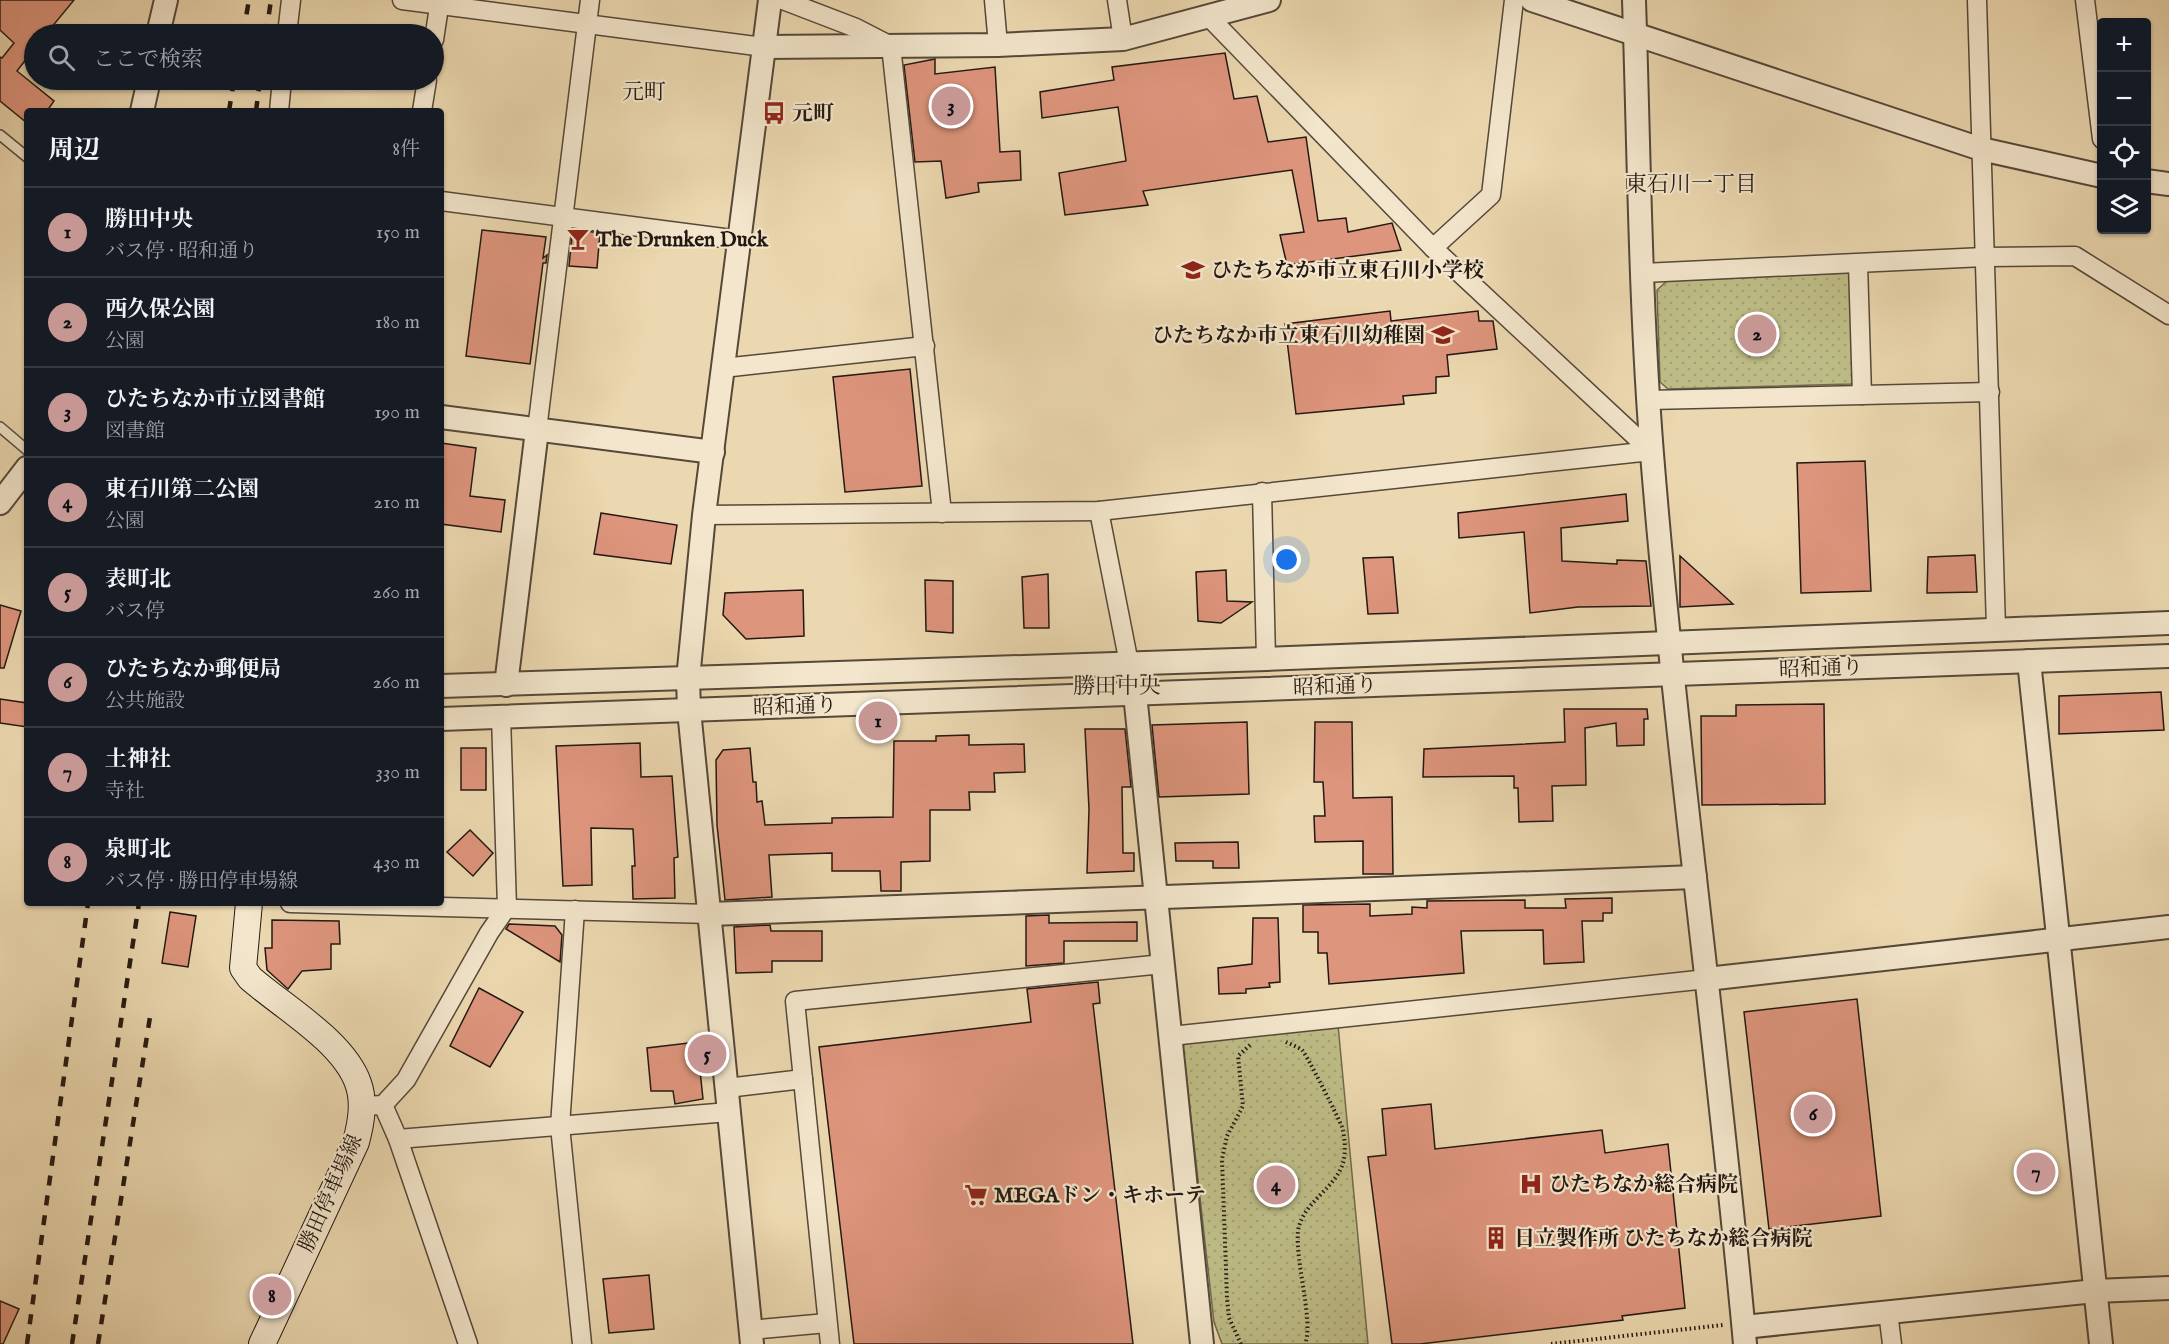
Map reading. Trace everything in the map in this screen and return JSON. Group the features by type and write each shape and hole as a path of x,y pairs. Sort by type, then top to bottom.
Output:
{"main road":[{"name":"勝田停車場線","path":"249,906 243,968 250,978 318,1033 337,1053 352,1071 372,1106 262,1344"}],"street":[{"path":"160,24 166,0"},
{"path":"288,24 291,0"},
{"path":"402,0 440,2 764,47 998,45 1123,39 1269,0"},
{"path":"506,685 590,0"},
{"path":"770,0 704,515 688,679 689,710 751,1337 827,1323"},
{"path":"783,0 856,28 891,46"},
{"path":"994,0 998,45"},
{"path":"1117,0 1123,39"},
{"path":"1433,248 1491,195 1514,0"},
{"path":"1532,0 1981,149 2097,175"},
{"path":"1634,0 1642,273 1652,451 1672,673 1745,1335 1888,1312 2096,1291 2169,1288"},
{"path":"1977,0 1996,628"},
{"path":"2085,0 2100,126"},
{"path":"437,24 440,2"},
{"path":"1208,16 1433,248 1652,451"},
{"path":"891,46 942,513"},
{"path":"143,108 147,90"},
{"path":"279,108 281,90"},
{"path":"422,108 425,90"},
{"path":"2151,182 2169,184"},
{"path":"444,201 739,240"},
{"path":"1642,273 1984,257 2075,256 2169,315"},
{"path":"1858,264 1862,395"},
{"path":"723,368 925,346"},
{"path":"1648,400 1990,392"},
{"path":"444,417 713,452"},
{"path":"704,515 1099,511 1652,451"},
{"path":"0,503 24,472"},
{"path":"1262,492 1266,659"},
{"path":"1099,511 1135,694 1202,1344"},
{"name":"昭和通り","path":"444,686 1129,664 1996,628 2169,623"},
{"name":"昭和通り","path":"444,719 2169,656"},
{"path":"2029,661 2101,1344"},
{"path":"468,1344 398,1139 372,1106 406,1080 489,933 507,907 501,716"},
{"path":"444,906 710,914 1695,877"},
{"path":"575,910 560,1126 582,1344"},
{"path":"1171,1036 2169,927"},
{"path":"830,1344 795,1001 1163,964"},
{"path":"727,1088 803,1079"},
{"path":"398,1139 729,1112"},
{"path":"1888,1312 1892,1344"}],"lane":[{"path":"0,135 24,155"},
{"path":"0,428 24,448"}],"path":[{"path":"1282,1040 1302,1050 1342,1127 1344,1142 1344,1161 1339,1173 1305,1212 1299,1228 1297,1252 1308,1330 1305,1344"},
{"path":"1241,1344 1229,1318 1222,1159 1227,1136 1243,1106 1238,1056 1249,1046 1258,1042"},
{"path":"1551,1344 1725,1324 1745,1335"}],"shaded area":[{"path":"1848,273 1854,279 1857,377 1851,384 1668,389 1660,382 1657,290 1667,281"},
{"path":"1338,1025 1368,1344 1222,1344 1214,1322 1183,1047 1187,1038"}],"building":[{"path":"0,0 74,0 54,24 24,24 24,62 17,71 24,77 24,90 40,90 54,101 49,108 24,108 24,121 0,101 0,57 2,58 14,43 0,30"},
{"path":"1225,53 1234,99 1257,96 1268,142 1306,137 1318,221 1346,218 1348,232 1392,223 1401,250 1287,265 1280,235 1304,232 1292,170 1143,191 1148,205 1065,215 1059,173 1126,161 1118,107 1042,118 1040,92 1114,80 1112,67"},
{"path":"935,59 935,74 995,67 1000,152 1020,151 1021,180 978,183 979,192 946,198 941,161 915,162 904,65"},
{"path":"482,230 546,237 543,258 547,255 546,263 543,263 530,364 466,356"},
{"path":"579,230 600,233 597,268 569,266 572,236"},
{"path":"1390,311 1391,321 1478,311 1479,321 1493,321 1497,349 1447,355 1449,376 1436,377 1436,393 1403,396 1404,404 1296,414 1285,324"},
{"path":"910,369 922,486 845,492 833,377"},
{"path":"444,443 476,448 470,496 505,500 501,532 444,524"},
{"path":"1865,461 1871,591 1801,593 1797,463"},
{"path":"1626,494 1628,521 1561,528 1562,561 1617,564 1617,560 1646,561 1651,606 1578,607 1530,613 1524,532 1459,538 1458,513"},
{"path":"601,513 677,525 671,564 594,554"},
{"path":"1975,555 1977,592 1927,593 1928,557"},
{"path":"1680,556 1733,604 1680,607"},
{"path":"1393,557 1398,613 1368,614 1363,558"},
{"path":"1226,570 1227,601 1252,602 1221,623 1198,621 1196,572"},
{"path":"1048,574 1049,628 1024,628 1022,577"},
{"path":"925,580 953,581 953,633 926,631"},
{"path":"803,590 804,636 746,639 723,615 725,593"},
{"path":"0,605 21,611 4,668 0,668"},
{"path":"2161,692 2164,730 2059,734 2059,696"},
{"path":"0,699 24,703 24,727 0,723"},
{"path":"1824,704 1825,804 1702,805 1701,716 1736,716 1736,705"},
{"path":"1564,709 1647,709 1648,719 1644,719 1644,745 1617,746 1616,723 1585,728 1586,785 1552,786 1553,821 1519,822 1518,788 1514,788 1514,776 1423,777 1424,749 1565,742"},
{"path":"1247,722 1249,794 1159,797 1152,725"},
{"path":"1315,722 1352,722 1353,798 1392,797 1393,874 1363,874 1363,841 1315,842 1314,816 1325,816 1323,782 1314,782"},
{"path":"1085,729 1125,729 1131,787 1122,787 1123,853 1134,853 1134,871 1087,873 1089,809"},
{"path":"969,735 969,745 1024,744 1025,772 994,773 995,792 969,792 970,810 930,810 930,861 901,862 901,891 881,891 880,871 832,871 832,853 769,855 772,897 725,900 717,825 716,760 723,750 750,748 753,782 756,782 757,802 762,801 765,825 832,823 832,818 893,817 894,741 936,741 936,736"},
{"path":"640,743 641,777 672,776 678,857 674,858 675,898 633,899 632,866 635,866 633,829 591,828 592,885 563,886 556,746"},
{"path":"461,748 486,748 486,790 461,790"},
{"path":"470,830 493,853 473,876 447,852"},
{"path":"1238,842 1239,868 1213,868 1213,861 1176,861 1175,843"},
{"path":"1612,898 1612,913 1603,913 1603,921 1582,921 1584,962 1544,964 1543,930 1461,931 1464,973 1329,984 1327,953 1318,953 1318,932 1303,932 1303,905 1370,904 1370,916 1412,914 1412,907 1427,908 1427,901 1525,900 1525,908 1566,908 1565,899"},
{"path":"170,912 196,916 188,967 162,963"},
{"path":"1049,915 1049,923 1137,922 1137,941 1064,941 1064,963 1026,966 1026,916"},
{"path":"1253,918 1278,918 1280,982 1269,983 1270,987 1246,989 1246,993 1219,994 1218,968 1252,964"},
{"path":"272,920 339,921 340,944 331,944 331,969 302,971 288,989 267,970 265,948 272,948"},
{"path":"509,924 555,926 562,935 560,962 506,929"},
{"path":"770,925 771,931 822,931 822,961 772,961 772,972 736,973 734,927"},
{"name":"MEGAドン・キホーテ","path":"1098,982 1100,1003 1093,1004 1133,1344 854,1344 819,1047 1031,1022 1027,989"},
{"path":"479,988 523,1012 490,1067 450,1046"},
{"path":"1857,999 1881,1216 1769,1229 1744,1012"},
{"path":"697,1042 703,1099 675,1104 673,1091 651,1091 647,1048"},
{"name":"日立製作所 ひたちなか総合病院","path":"1431,1104 1435,1149 1602,1130 1605,1153 1668,1144 1685,1308 1622,1316 1623,1320 1420,1344 1392,1344 1368,1157 1386,1155 1382,1109"},
{"path":"649,1275 654,1329 609,1333 603,1279"},
{"path":"0,1301 19,1309 3,1344 0,1344"}],"railway":[{"path":"245,24 249,0"},
{"path":"267,24 271,0"},
{"path":"229,108 232,90"},
{"path":"256,108 259,90"},
{"path":"27,1344 88,906"},
{"path":"72,1344 139,906"},
{"path":"98,1344 150,1017"}],"place":[{"name":"ひたちなか市立図書館","path":"951,106"},
{"name":"元町","path":"774,113"},
{"name":"The Drunken Duck","path":"578,239"},
{"name":"ひたちなか市立東石川小学校","path":"1193,270"},
{"name":"西久保公園","path":"1757,334"},
{"name":"ひたちなか市立東石川幼稚園","path":"1443,335"},
{"name":"勝田中央","path":"878,721"},
{"name":"表町北","path":"707,1054"},
{"name":"ひたちなか郵便局","path":"1813,1114"},
{"name":"土神社","path":"2036,1172"},
{"name":"ひたちなか総合病院","path":"1531,1184"},
{"name":"東石川第二公園","path":"1276,1185"},
{"name":"MEGAドン・キホーテ","path":"976,1195"},
{"name":"日立製作所 ひたちなか総合病院","path":"1496,1238"},
{"name":"泉町北","path":"272,1296"}],"district":[{"name":"元町","path":"644,91"},
{"name":"東石川一丁目","path":"1691,183"},
{"name":"勝田中央","path":"1117,685"}]}
